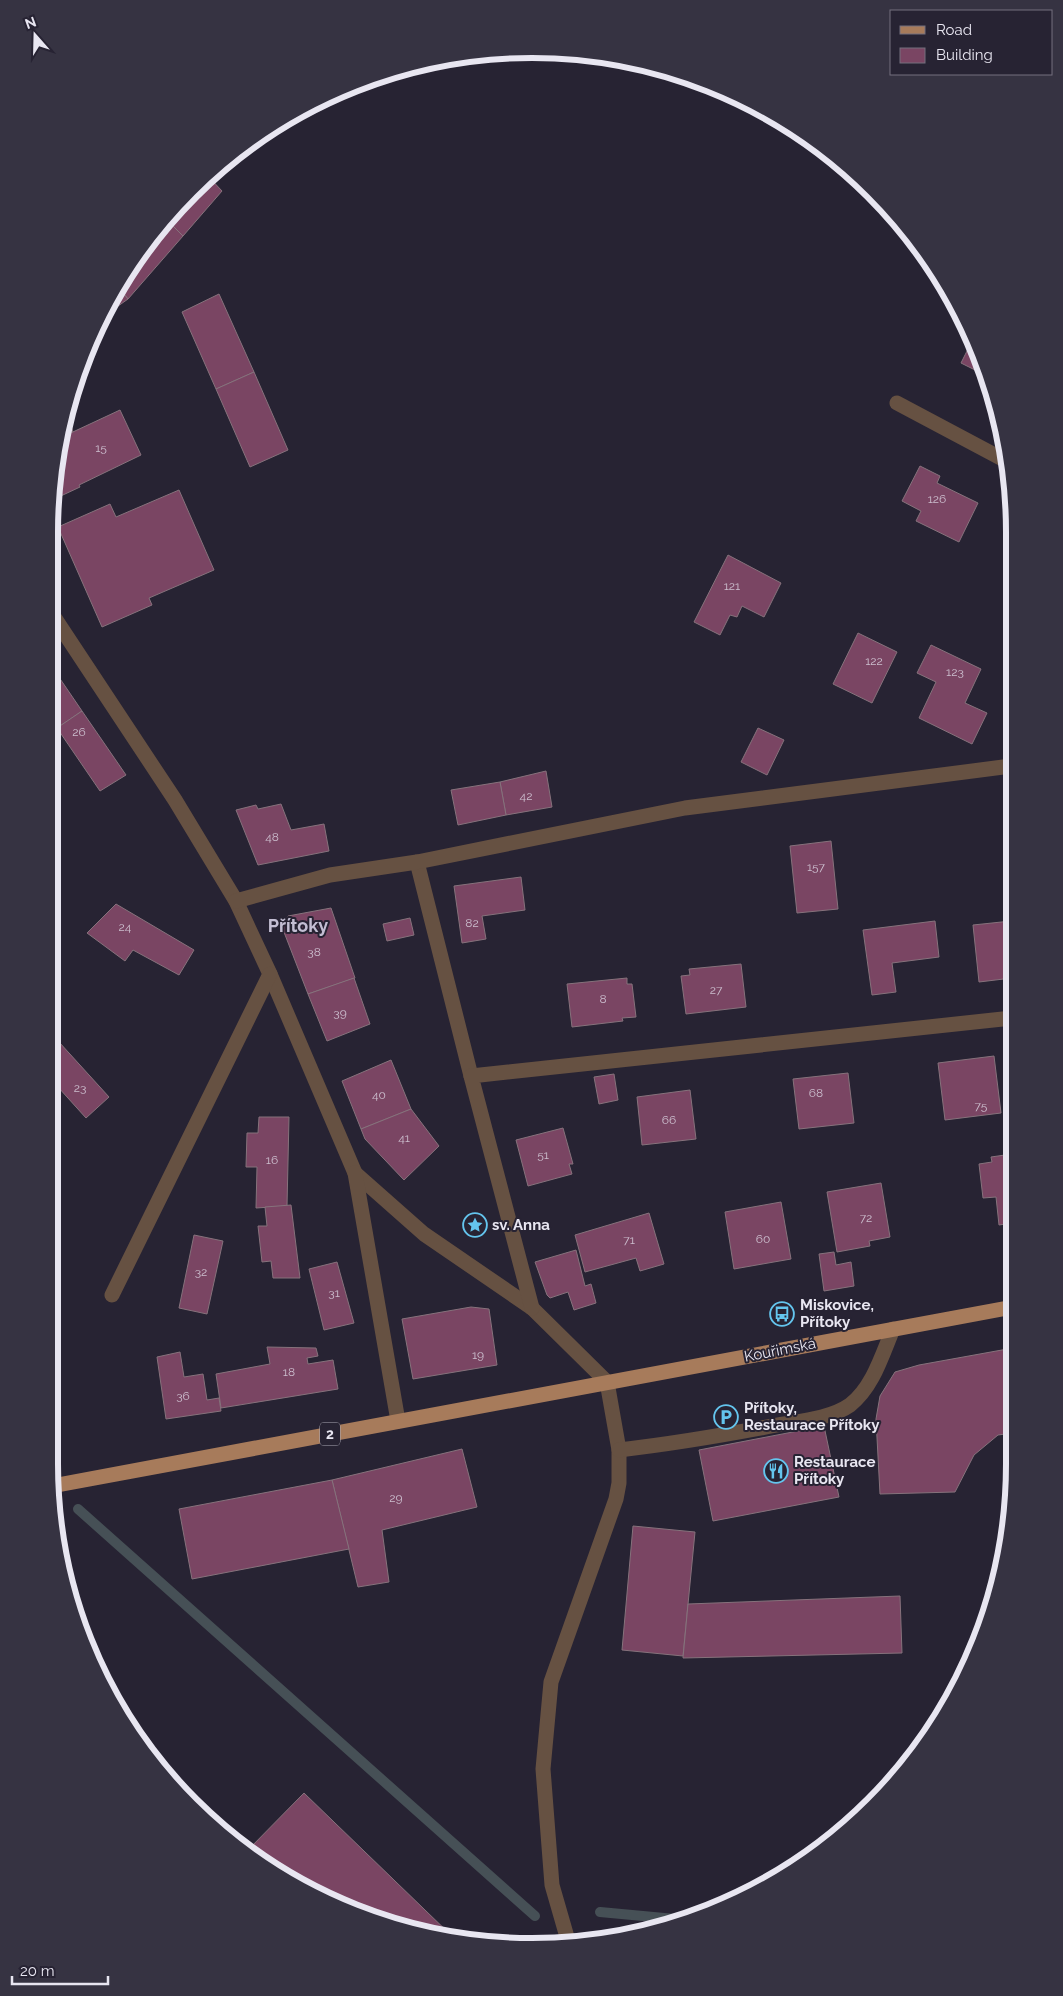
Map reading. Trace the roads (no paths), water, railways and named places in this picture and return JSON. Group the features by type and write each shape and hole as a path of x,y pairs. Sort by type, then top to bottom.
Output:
{"main road":[{"name":"Kouřimská","path":"607,1382 1006,1308"},
{"name":"2","path":"59,1485 607,1382"}],"street":[{"path":"896,403 999,457"},
{"path":"58,623 175,800 236,901 270,974 355,1173 398,1421"},
{"path":"236,901 330,875 417,862 685,808 1006,767"},
{"path":"417,862 532,1308"},
{"path":"112,1295 270,974"},
{"path":"471,1076 1006,1019"},
{"path":"355,1173 424,1234 532,1308 607,1382 619,1450 619,1483 616,1499 552,1682 543,1769 552,1885 567,1937"},
{"path":"619,1450 734,1433 817,1418 843,1409 861,1394 875,1372 893,1330"}],"waterway":[{"path":"78,1509 535,1916"},
{"path":"600,1912 667,1918"}],"place":[{"name":"sv. Anna","path":"475,1225"},
{"name":"Miskovice, Přítoky","path":"782,1314"},
{"name":"Přítoky, Restaurace Přítoky","path":"726,1417"},
{"name":"Restaurace Přítoky","path":"776,1471"}],"district":[{"name":"Přítoky","path":"298,925"}]}
